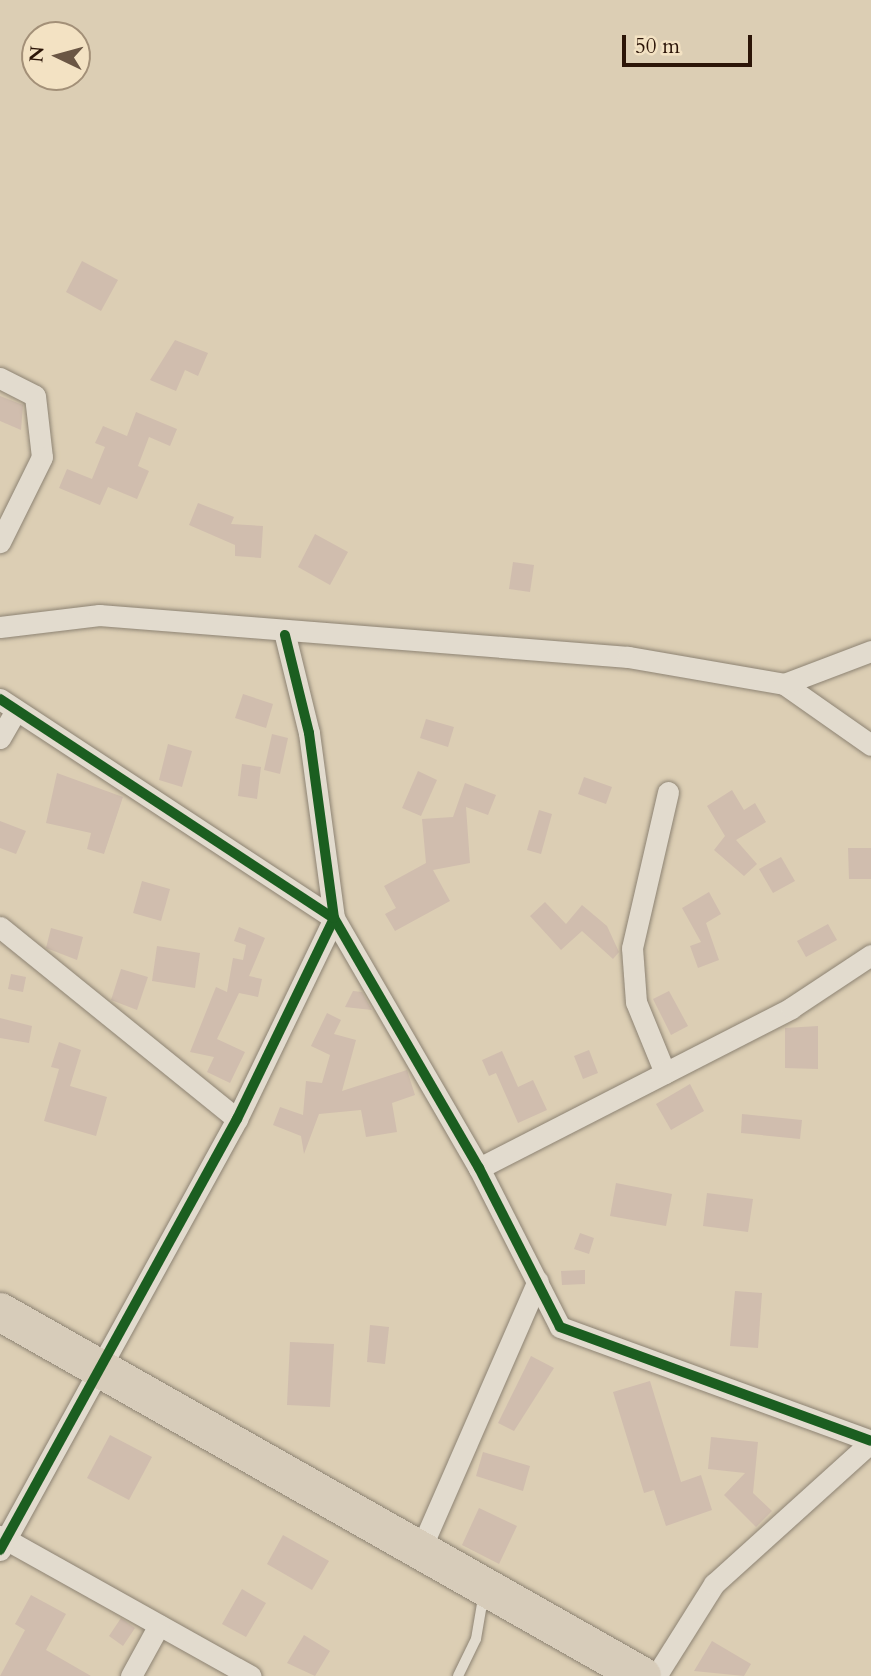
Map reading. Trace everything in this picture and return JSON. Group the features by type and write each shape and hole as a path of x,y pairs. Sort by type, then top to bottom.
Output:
{"highway":[{"path":"0,1312 488,1583 642,1676"}],"street":[{"path":"0,378 35,396 41,457 0,542"},
{"path":"0,627 99,615 285,635 628,657 784,684 871,745"},
{"path":"285,635 309,733 334,918 479,1168 560,1327 572,1335 871,1442 714,1584 656,1676"},
{"path":"784,684 871,651"},
{"path":"0,738 7,705 334,918"},
{"path":"665,1073 636,1002 632,948 668,792"},
{"path":"251,1676 2,1542 102,1370 237,1119 334,918"},
{"path":"0,927 237,1119"},
{"path":"479,1168 792,1008 871,955"},
{"path":"422,1546 538,1281"},
{"path":"131,1676 159,1625"}],"lane":[{"path":"458,1676 475,1639 476,1611 488,1583"}],"building":[{"path":"82,261 118,280 101,311 66,292"},
{"path":"175,340 208,353 198,376 185,370 176,391 150,380"},
{"path":"0,396 23,405 21,430 0,421"},
{"path":"136,412 177,429 170,446 149,437 138,466 149,471 137,499 108,487 100,505 59,488 67,469 92,479 105,447 95,443 103,426 127,436"},
{"path":"198,503 234,517 231,524 263,526 261,558 235,556 235,545 189,525"},
{"path":"315,534 348,552 330,585 298,567"},
{"path":"513,562 534,565 530,592 509,589"},
{"path":"243,694 273,704 266,728 235,718"},
{"path":"426,719 454,727 448,747 420,738"},
{"path":"272,734 288,738 280,774 264,770"},
{"path":"168,744 192,751 182,787 159,780"},
{"path":"242,764 261,767 257,799 238,796"},
{"path":"418,771 437,780 421,816 402,808"},
{"path":"57,773 123,797 104,854 87,849 91,833 46,823"},
{"path":"584,777 612,787 606,804 578,794"},
{"path":"465,783 496,795 488,815 466,807 470,863 433,870 450,901 395,931 385,914 396,908 384,886 426,863 422,819 453,817"},
{"path":"732,790 744,810 755,803 766,822 736,840 757,864 744,876 714,850 725,836 707,806"},
{"path":"539,810 552,814 541,854 527,850"},
{"path":"0,821 26,831 16,854 0,848"},
{"path":"848,848 871,848 871,879 849,879"},
{"path":"781,857 795,881 773,893 759,869"},
{"path":"142,881 170,889 161,921 133,913"},
{"path":"709,892 721,914 706,923 719,960 698,968 690,946 701,942 682,908"},
{"path":"545,902 566,924 582,905 607,926 619,952 613,959 582,931 561,950 530,916"},
{"path":"828,924 837,940 806,957 797,941"},
{"path":"239,927 265,938 249,976 262,979 258,997 239,993 217,1039 245,1052 230,1083 207,1072 214,1057 190,1052 216,987 227,992 233,958 243,960 246,945 234,941"},
{"path":"51,928 83,937 77,960 46,948"},
{"path":"157,946 200,953 195,988 152,981"},
{"path":"121,969 148,977 137,1010 111,1000"},
{"path":"11,974 26,977 23,992 8,989"},
{"path":"353,991 362,992 372,1010 345,1007"},
{"path":"669,991 688,1026 671,1035 653,999"},
{"path":"327,1013 341,1020 334,1034 356,1040 342,1091 407,1070 415,1095 392,1103 397,1132 366,1137 361,1110 319,1114 304,1154 301,1136 273,1125 280,1107 303,1115 306,1081 322,1083 330,1055 311,1046"},
{"path":"0,1018 32,1026 29,1043 0,1038"},
{"path":"818,1026 818,1069 785,1068 785,1028"},
{"path":"59,1042 81,1050 70,1086 107,1097 96,1136 44,1121 59,1069 51,1067"},
{"path":"589,1050 598,1073 583,1079 574,1056"},
{"path":"502,1051 518,1087 533,1080 547,1110 518,1123 496,1073 489,1076 482,1060"},
{"path":"690,1084 704,1111 671,1130 656,1104"},
{"path":"742,1114 802,1120 800,1139 741,1133"},
{"path":"616,1183 672,1194 666,1226 610,1216"},
{"path":"707,1193 753,1199 748,1232 703,1226"},
{"path":"580,1233 594,1238 589,1254 574,1249"},
{"path":"585,1270 585,1284 562,1285 561,1271"},
{"path":"735,1291 762,1293 758,1348 730,1346"},
{"path":"370,1325 389,1327 385,1364 367,1362"},
{"path":"290,1342 334,1344 330,1407 287,1405"},
{"path":"531,1356 554,1368 514,1431 498,1423"},
{"path":"650,1381 681,1482 701,1475 712,1510 666,1526 654,1490 644,1493 613,1392"},
{"path":"110,1435 152,1457 129,1500 87,1478"},
{"path":"711,1437 758,1442 753,1493 772,1511 756,1527 724,1495 745,1473 708,1469"},
{"path":"483,1452 530,1466 523,1491 476,1476"},
{"path":"479,1508 517,1526 499,1564 462,1545"},
{"path":"283,1535 329,1561 312,1590 267,1564"},
{"path":"242,1589 266,1603 246,1637 222,1624"},
{"path":"31,1595 66,1614 46,1650 91,1676 0,1676 25,1630 15,1624"},
{"path":"121,1618 135,1628 123,1646 109,1636"},
{"path":"304,1635 330,1651 315,1676 287,1663"},
{"path":"712,1641 751,1664 744,1676 694,1671"}],"cycle path":[{"path":"0,1550 237,1119 334,918 309,733 285,635"},
{"path":"0,699 334,918 479,1168 560,1327 871,1441"}]}
